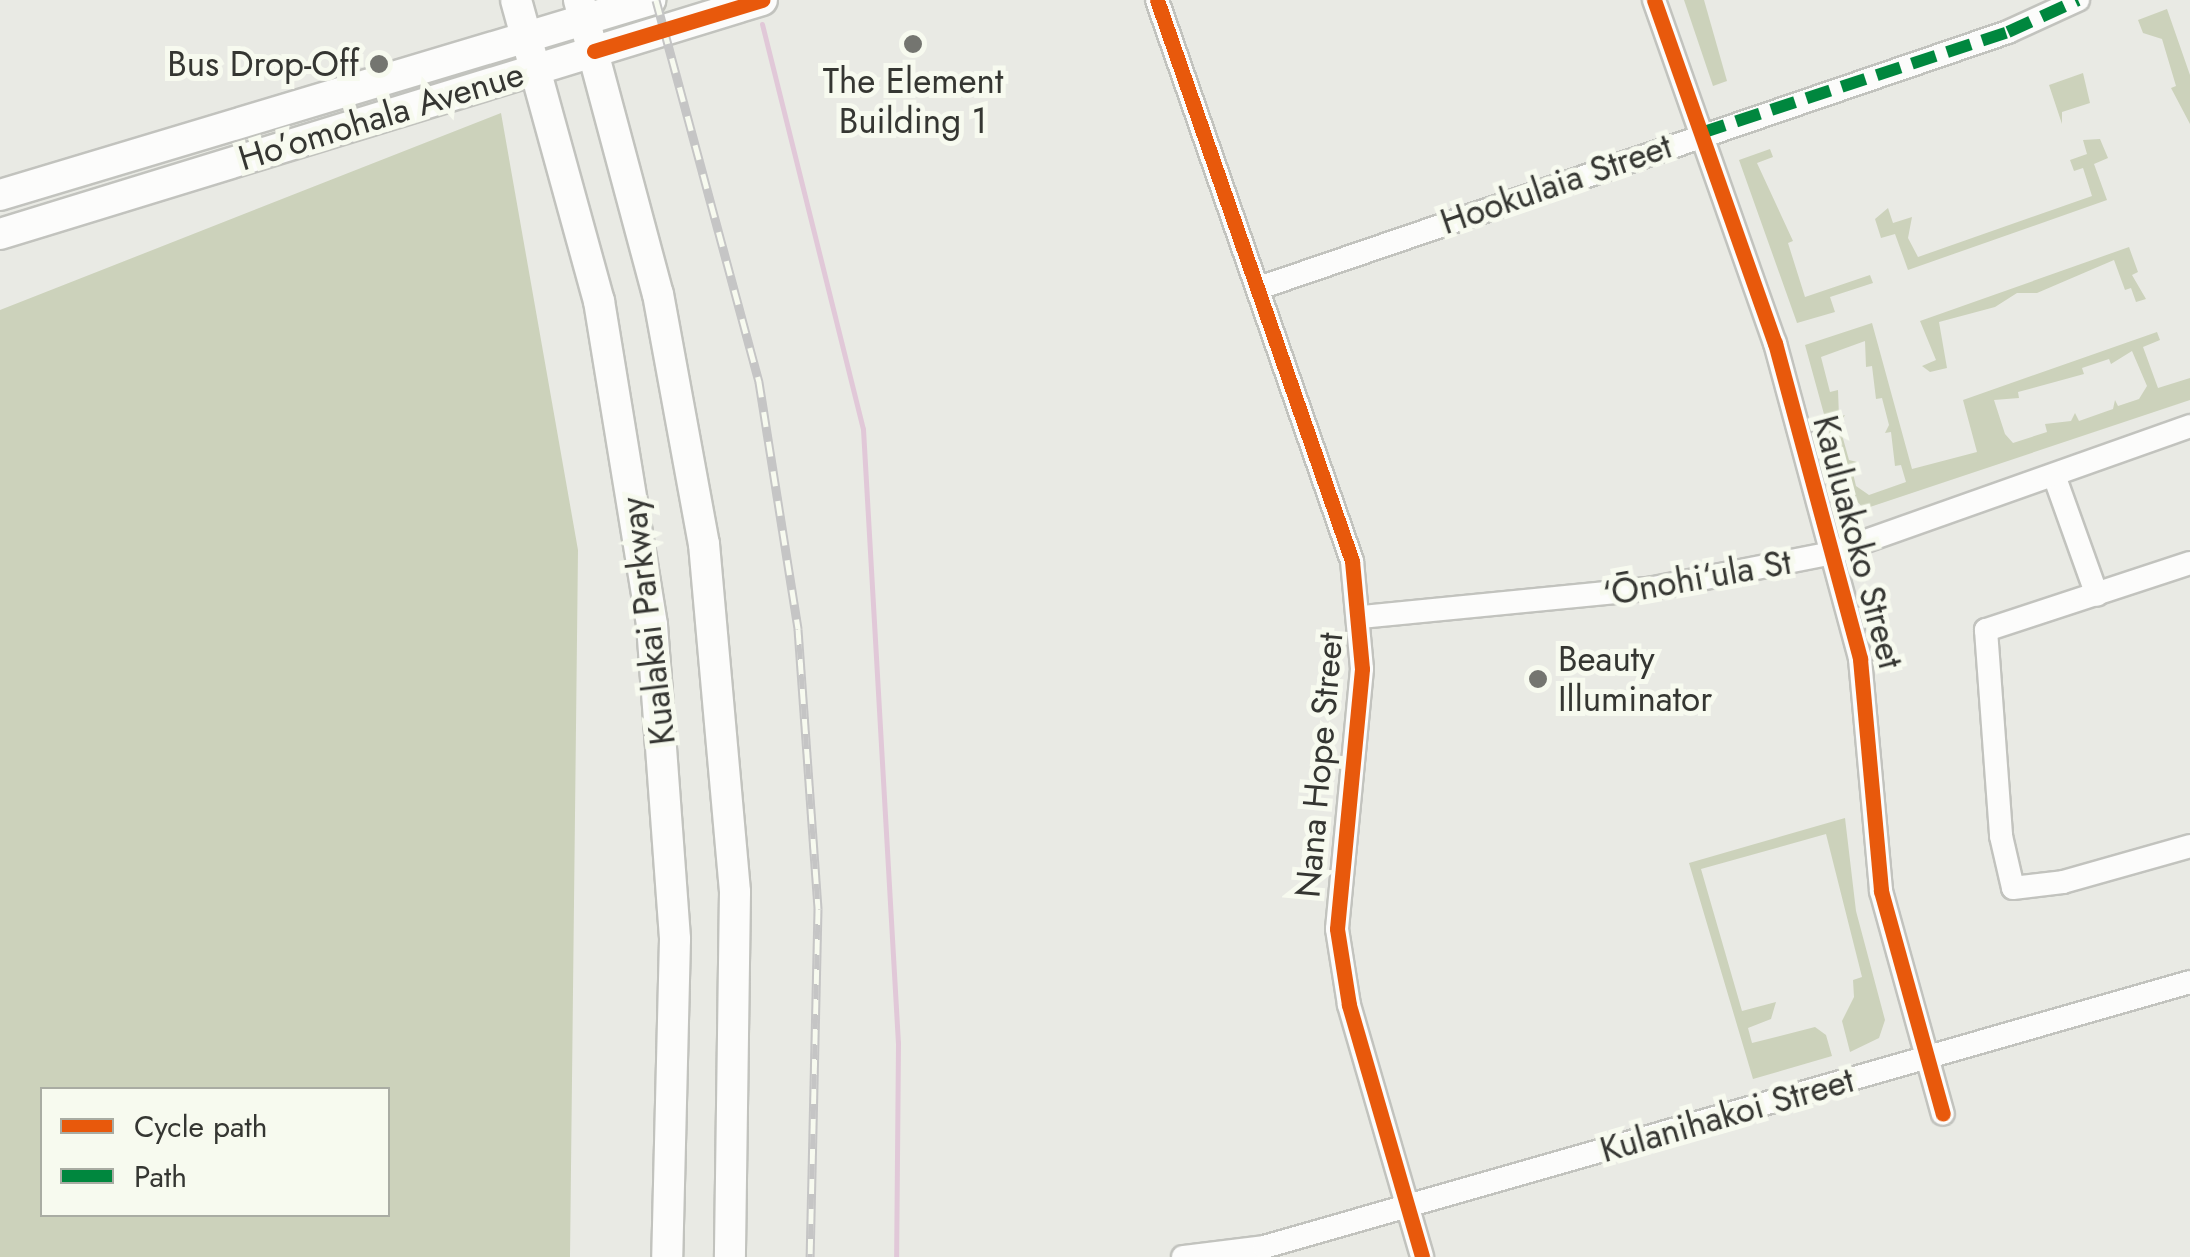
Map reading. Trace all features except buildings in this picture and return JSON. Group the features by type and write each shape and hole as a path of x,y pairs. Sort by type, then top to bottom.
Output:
{"main road":[{"name":"Kualakai Parkway","path":"516,0 539,66 608,340 652,626 675,940 667,1257"},
{"name":"Ho’omohala Avenue","path":"4,193 528,34 582,9 650,0"},
{"name":"Ho’omohala Avenue","path":"4,234 762,0"},
{"name":"Kualakai Parkway","path":"582,9 658,294 708,581 736,892 730,1257"}],"street":[{"name":"Nana Hope Street","path":"1156,0 1346,536 1362,616 1337,930 1349,1004 1422,1257"},
{"name":"Kauluakoko Street","path":"1654,0 1774,343 1832,553 1867,697 1881,891 1943,1114"},
{"name":"Hookulaia Street","path":"1258,288 1701,133 2008,32 2078,0"},
{"name":"‘Ōnohi‘ula St","path":"1362,616 1649,589 1832,553 2137,449 2190,426"},
{"path":"2137,449 2190,434"},
{"path":"2055,478 2096,596"},
{"path":"2190,563 1986,630 2000,836 2013,888 2063,882 2190,846"},
{"name":"Kulanihakoi Street","path":"1183,1257 1254,1252 2190,982"}],"green space":[{"path":"1684,0 1704,0 1727,81 1713,86"},
{"path":"2167,9 2190,75 2190,124 2171,88 2176,86 2162,39 2143,33 2138,20"},
{"path":"2083,73 2090,103 2062,112 2062,124 2049,85"},
{"path":"501,113 578,550 570,1257 0,1257 0,310"},
{"path":"2100,139 2108,158 2094,164 2107,200 1908,270 1895,234 1881,238 1875,219 1888,208 1893,223 1912,217 1908,238 1918,257 2092,196 2083,168 2074,171 2070,160 2087,154 2083,140"},
{"path":"1770,149 1773,157 1757,163 1793,241 1788,243 1805,297 1870,275 1873,283 1830,297 1835,312 1797,323 1739,160"},
{"path":"2129,247 2138,272 2132,275 2146,299 2136,302 2131,288 2125,290 2114,260 2037,293 2017,293 1995,307 1939,322 1947,368 1930,372 1922,366 1936,360 1920,321"},
{"path":"1872,323 1912,469 1977,452 1963,400 2157,332 2160,340 2143,347 2158,388 2190,378 2190,400 1864,509 1844,487 1805,345","holes":["1865,341 1866,367 1872,366 1876,399 1882,398 1889,425 1885,433 1891,432 1895,466 1901,465 1906,482 1869,495 1856,486 1851,465 1857,462 1849,460 1839,424 1845,415 1839,417 1838,390 1830,392 1821,357","2132,351 2147,386 2139,399 2118,406 2115,400 2113,409 2079,421 2075,413 2071,421 2045,424 2047,432 2013,443 2005,434 1994,400 2019,398 2018,392 2084,374 2082,368 2109,359 2111,364"]},
{"path":"1845,818 1856,911 1885,1020 1879,1038 1850,1052 1842,1021 1854,997 1853,980 1862,977 1826,834 1701,869 1742,1011 1776,1002 1771,1019 1748,1028 1752,1043 1815,1027 1826,1035 1832,1056 1753,1079 1689,863"}],"waterway":[{"path":"762,24 863,429 898,1043 896,1257"}],"railway":[{"path":"656,0 759,382 798,629 818,909 810,1257"}],"marked path":[{"path":"1701,133 2008,32 2078,0"}],"cycle path":[{"path":"594,51 762,0"},
{"path":"1157,0 1352,561 1362,669 1337,929 1349,1005 1422,1257"},
{"path":"1654,0 1775,343 1860,659 1881,891 1943,1114"}],"place":[{"name":"The Element Building 1","path":"913,44"},
{"name":"Bus Drop-Off","path":"379,64"},
{"name":"Beauty Illuminator","path":"1538,679"}]}
